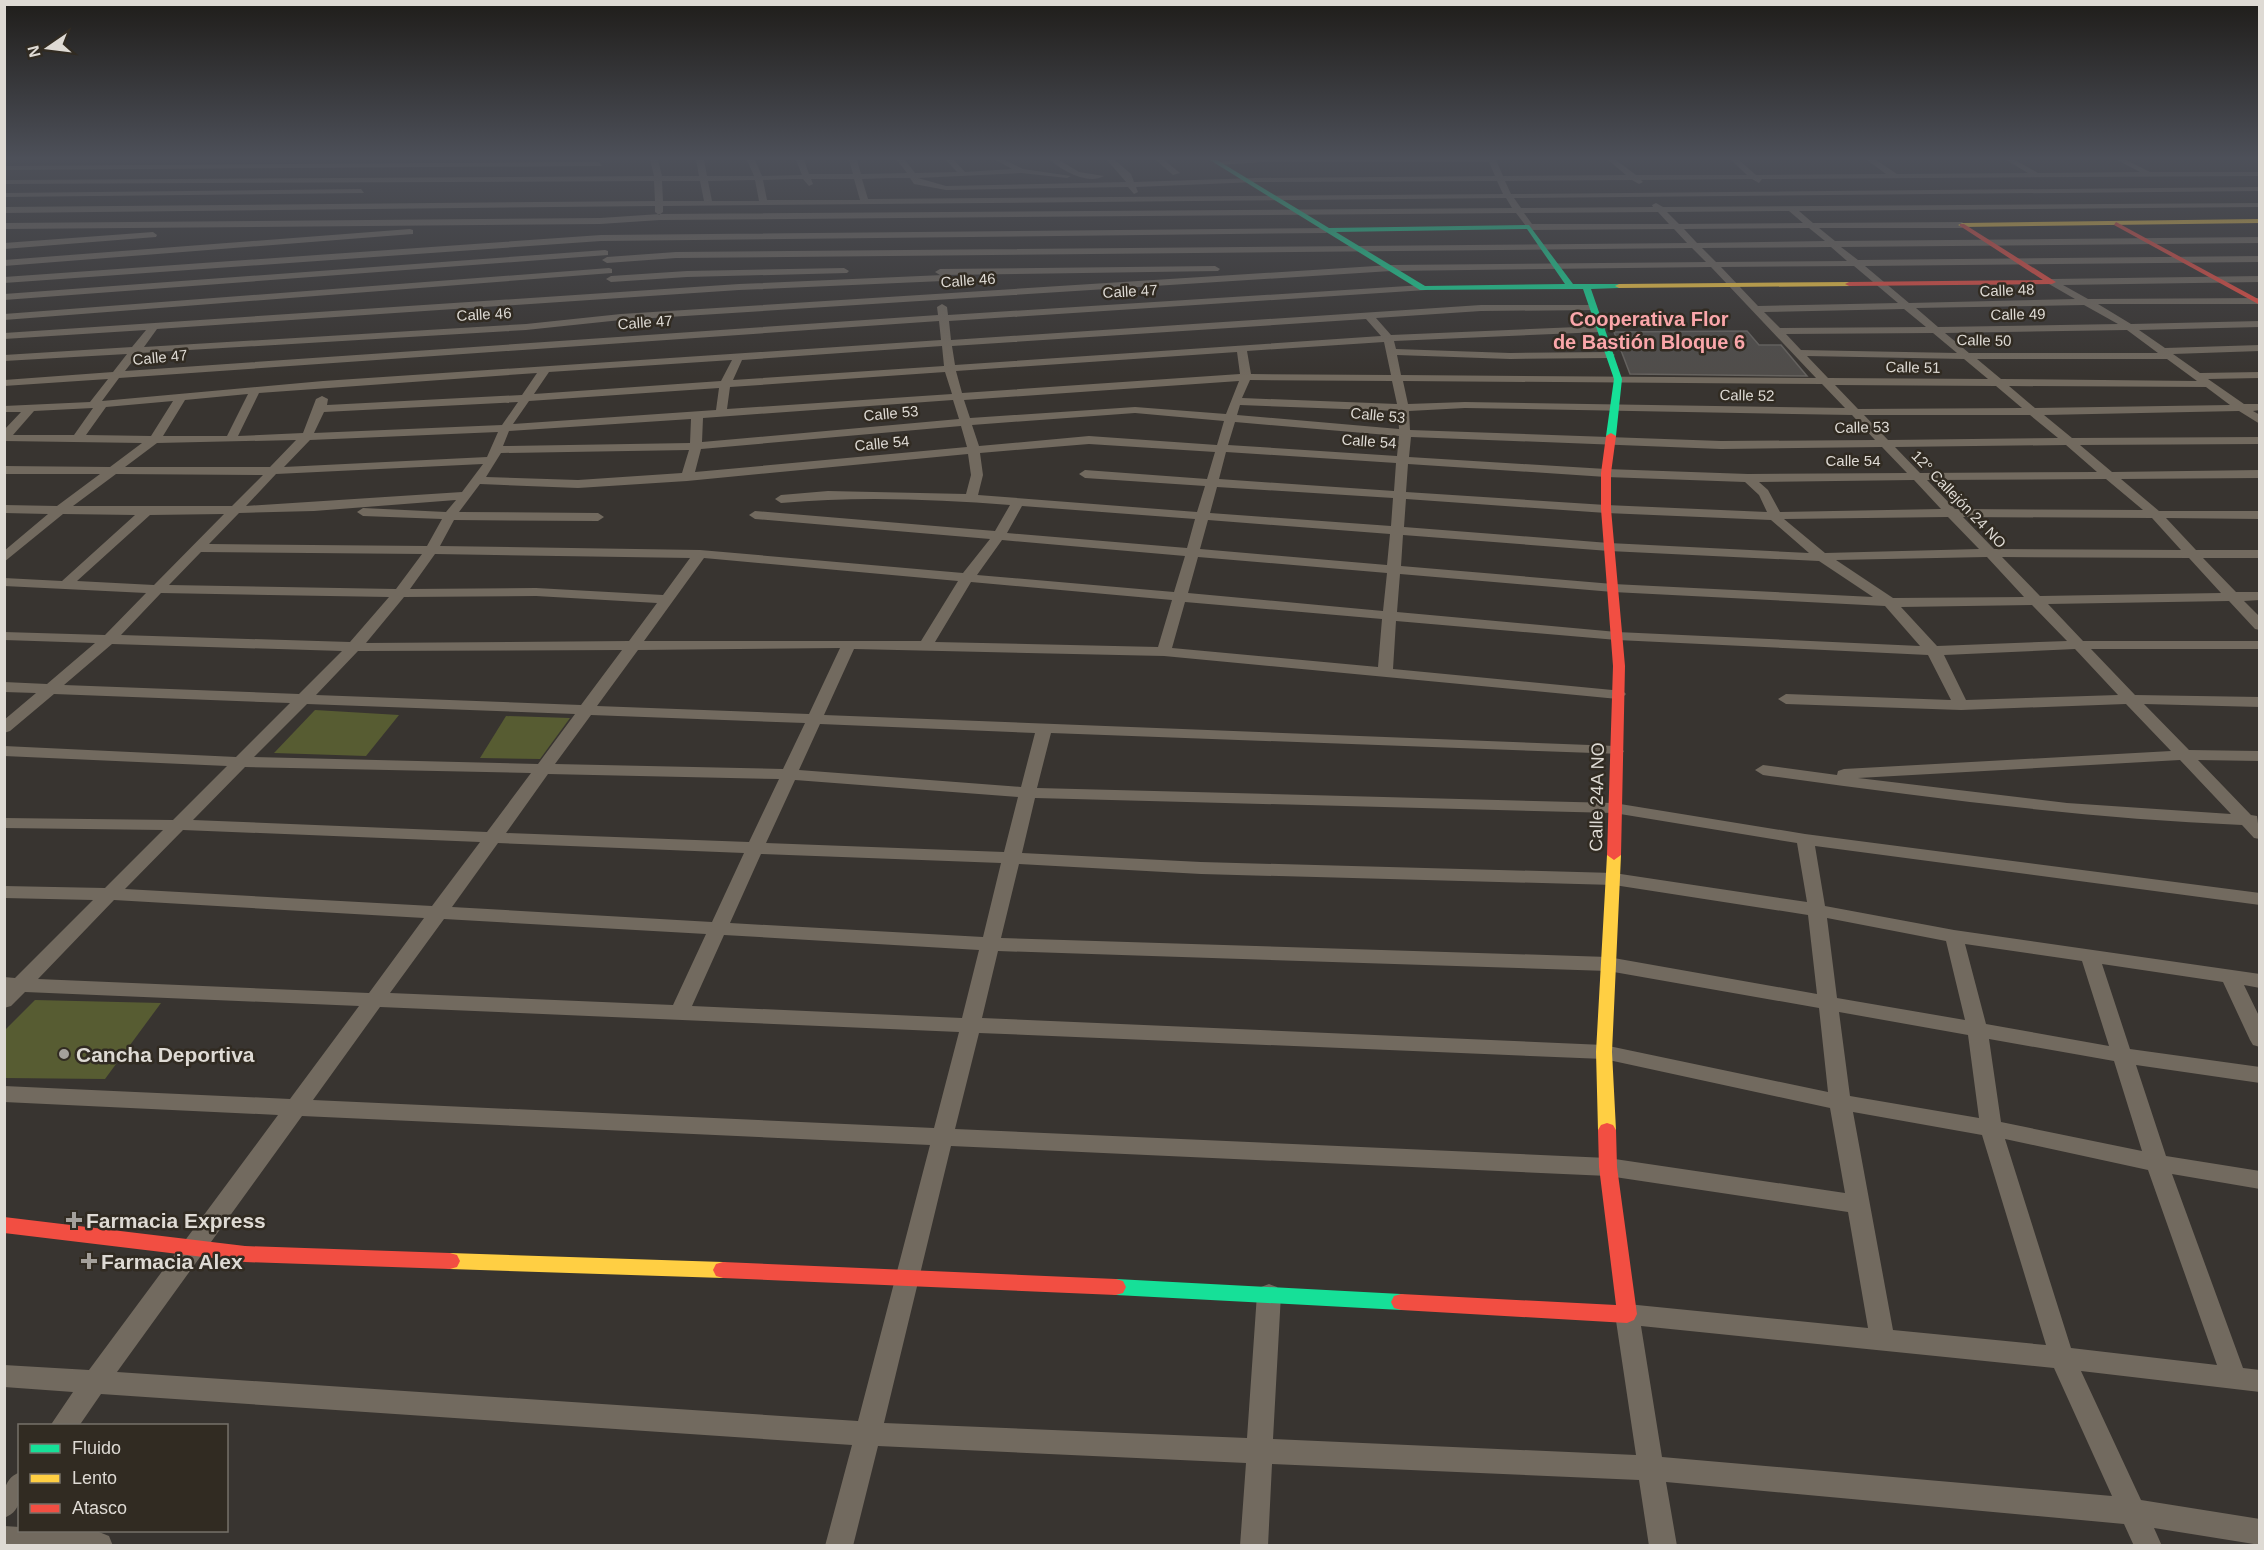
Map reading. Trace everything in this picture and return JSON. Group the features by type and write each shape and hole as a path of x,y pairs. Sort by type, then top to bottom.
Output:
{"street":[{"path":"94,291 137,232"},
{"path":"4,246 183,232"},
{"path":"4,263 409,232"},
{"path":"601,232 621,317 624,353"},
{"path":"750,255 761,232"},
{"path":"4,280 601,238 1102,232"},
{"path":"1144,232 1157,270 1191,328"},
{"path":"1330,232 1423,288"},
{"path":"1533,232 1570,286"},
{"name":"12° Callejón 24 NO","path":"1680,232 1735,286 2129,699 2254,820 2259,834"},
{"path":"1820,232 2154,513 2259,626"},
{"path":"1974,232 2052,282 2126,325 2259,421"},
{"path":"2131,232 2258,302"},
{"path":"1018,233 1018,252"},
{"path":"4,297 606,257 1541,245 2259,240"},
{"path":"231,321 265,243"},
{"path":"941,253 942,318 948,344 950,370 974,451 977,475 971,498"},
{"name":"Calle 46","path":"4,358 134,352 408,321 526,327 621,317 1357,269 1554,264 2259,259"},
{"path":"867,270 940,273 1357,269"},
{"path":"4,317 610,275 855,271"},
{"path":"4,336 231,321 408,321 616,296 940,273"},
{"name":"Calle 47","path":"4,383 114,378 396,355 624,353 942,318 1423,288 2259,279"},
{"name":"Calle 24A NO","path":"1586,286 1618,379 1606,473 1606,509 1617,636 1618,694 1614,879 1604,1052 1608,1167 1627,1314"},
{"name":"Calle 48","path":"1756,309 2086,302 2258,302"},
{"path":"4,409 98,404 323,384 545,370 624,353 738,358 1481,308 1594,308"},
{"path":"1369,316 1388,339 1403,408 1405,433 1386,672"},
{"path":"396,355 408,321"},
{"name":"Calle 49","path":"1777,331 2259,324"},
{"path":"78,438 114,378 154,325"},
{"path":"320,409 725,385 1388,339 1601,329"},
{"name":"Calle 50","path":"1798,354 2065,358 2259,348"},
{"path":"1164,652 1235,401 1246,377 1242,350"},
{"path":"1391,352 1510,356 1610,355"},
{"path":"721,413 725,385 738,358"},
{"path":"4,1001 12,984 110,894 354,647 400,593 430,552 450,516 479,480 494,455 505,428 545,370"},
{"path":"2196,376 2259,375"},
{"name":"Calle 51","path":"4,437 231,439 505,428 1246,377 2207,384"},
{"path":"4,728 108,640 234,508 307,436 320,409 323,384"},
{"path":"231,439 256,389"},
{"path":"4,558 60,510 155,439 182,396"},
{"name":"Calle 52","path":"1235,401 1403,408 1465,405 1854,412 2131,411 2259,407"},
{"path":"4,437 31,408"},
{"name":"Calle 53","path":"4,470 272,471 494,455 696,446 965,422 1135,410 1405,433 1611,439 1721,445 1882,441 2259,441"},
{"path":"687,477 696,446 697,414"},
{"name":"Calle 54","path":"479,480 578,484 687,477 1089,440 1606,473 1749,478 2259,474"},
{"path":"1085,474 1606,509 1776,516 1950,513 2259,514"},
{"path":"1749,478 1764,493 1779,522 1822,557 1889,602 1933,651 1961,705"},
{"path":"4,517 10,509 147,511 314,507 466,495"},
{"path":"782,499 828,495 930,495 1609,547 1822,557 1989,553 2259,554"},
{"path":"925,646 967,578 998,537 1018,501"},
{"path":"314,507 450,516 598,516"},
{"path":"65,585 147,511"},
{"path":"755,515 1613,588 1793,599 1889,602 2259,596"},
{"path":"196,548 430,552 575,550 700,554 1617,636 1933,651 2077,645 2259,645"},
{"path":"64,1424 700,554"},
{"path":"4,582 156,589 400,593 537,592 667,599"},
{"path":"4,636 354,647 849,644 1164,652 1618,694"},
{"path":"678,1013 849,644"},
{"path":"4,687 1616,751"},
{"path":"1786,699 1961,705 2129,699 2259,702"},
{"path":"839,1545 910,1276 969,1025 1044,728"},
{"path":"4,751 240,762 787,774 1028,793 1614,808 1805,839 2259,899"},
{"path":"1805,776 2184,754 2259,756"},
{"path":"1763,771 1970,798 2112,813 2254,820"},
{"path":"4,823 178,825 1011,858 1201,868 1614,879 1817,910 1954,936 2259,981"},
{"path":"1805,839 1817,910 1840,1102 1882,1341"},
{"path":"4,892 110,894 990,944 1608,964 2120,1055 2259,1075"},
{"path":"1954,936 1977,1029 1991,1128 2062,1358 2148,1545"},
{"path":"2090,956 2120,1055 2234,1378"},
{"path":"2230,977 2259,1040"},
{"path":"12,984 1604,1052 1840,1102 1991,1128 2157,1163 2259,1180"},
{"path":"4,1094 1608,1167 1859,1204"},
{"path":"4,1225 245,1254 910,1276 1627,1314 2062,1358 2259,1381"},
{"path":"1254,1545 1269,1294"},
{"path":"1627,1314 1649,1468 1663,1545"},
{"path":"4,1376 869,1434 1649,1468 2130,1510 2259,1532"},
{"path":"4,1505 18,1488"},
{"path":"4,1539 99,1545"}],"green space":[{"path":"315,710 399,715 366,756 274,753"},
{"path":"506,716 570,718 540,759 480,758"},
{"name":"Cancha Deportiva","path":"35,1000 161,1003 105,1079 5,1078 5,1030"}],"building":[{"path":"1747,331 1759,345 1781,345 1807,376 1630,374 1614,332"}],"traffic: fast":[{"path":"1332,232 1423,288 1619,286"},
{"path":"1533,232 1570,286"},
{"path":"1586,286 1618,379 1611,436"},
{"path":"1116,1287 1401,1302"}],"traffic: slow":[{"path":"1619,286 1849,284"},
{"path":"1607,1130 1604,1052 1614,855"},
{"path":"450,1261 723,1270"}],"traffic: jam":[{"path":"1974,232 2052,282"},
{"path":"2131,232 2260,303"},
{"path":"1849,284 2052,282"},
{"path":"1611,436 1606,473 1606,509 1619,666 1614,855"},
{"path":"1401,1302 1627,1314 1608,1167 1607,1130"},
{"path":"4,1225 245,1254 450,1261"},
{"path":"723,1270 1116,1287"}],"place":[{"name":"Cancha Deportiva","path":"64,1054"},
{"name":"Farmacia Express","path":"74,1220"},
{"name":"Farmacia Alex","path":"89,1261"}],"district":[{"name":"Cooperativa Flor de Bastión Bloque 6","path":"1649,330"}]}
